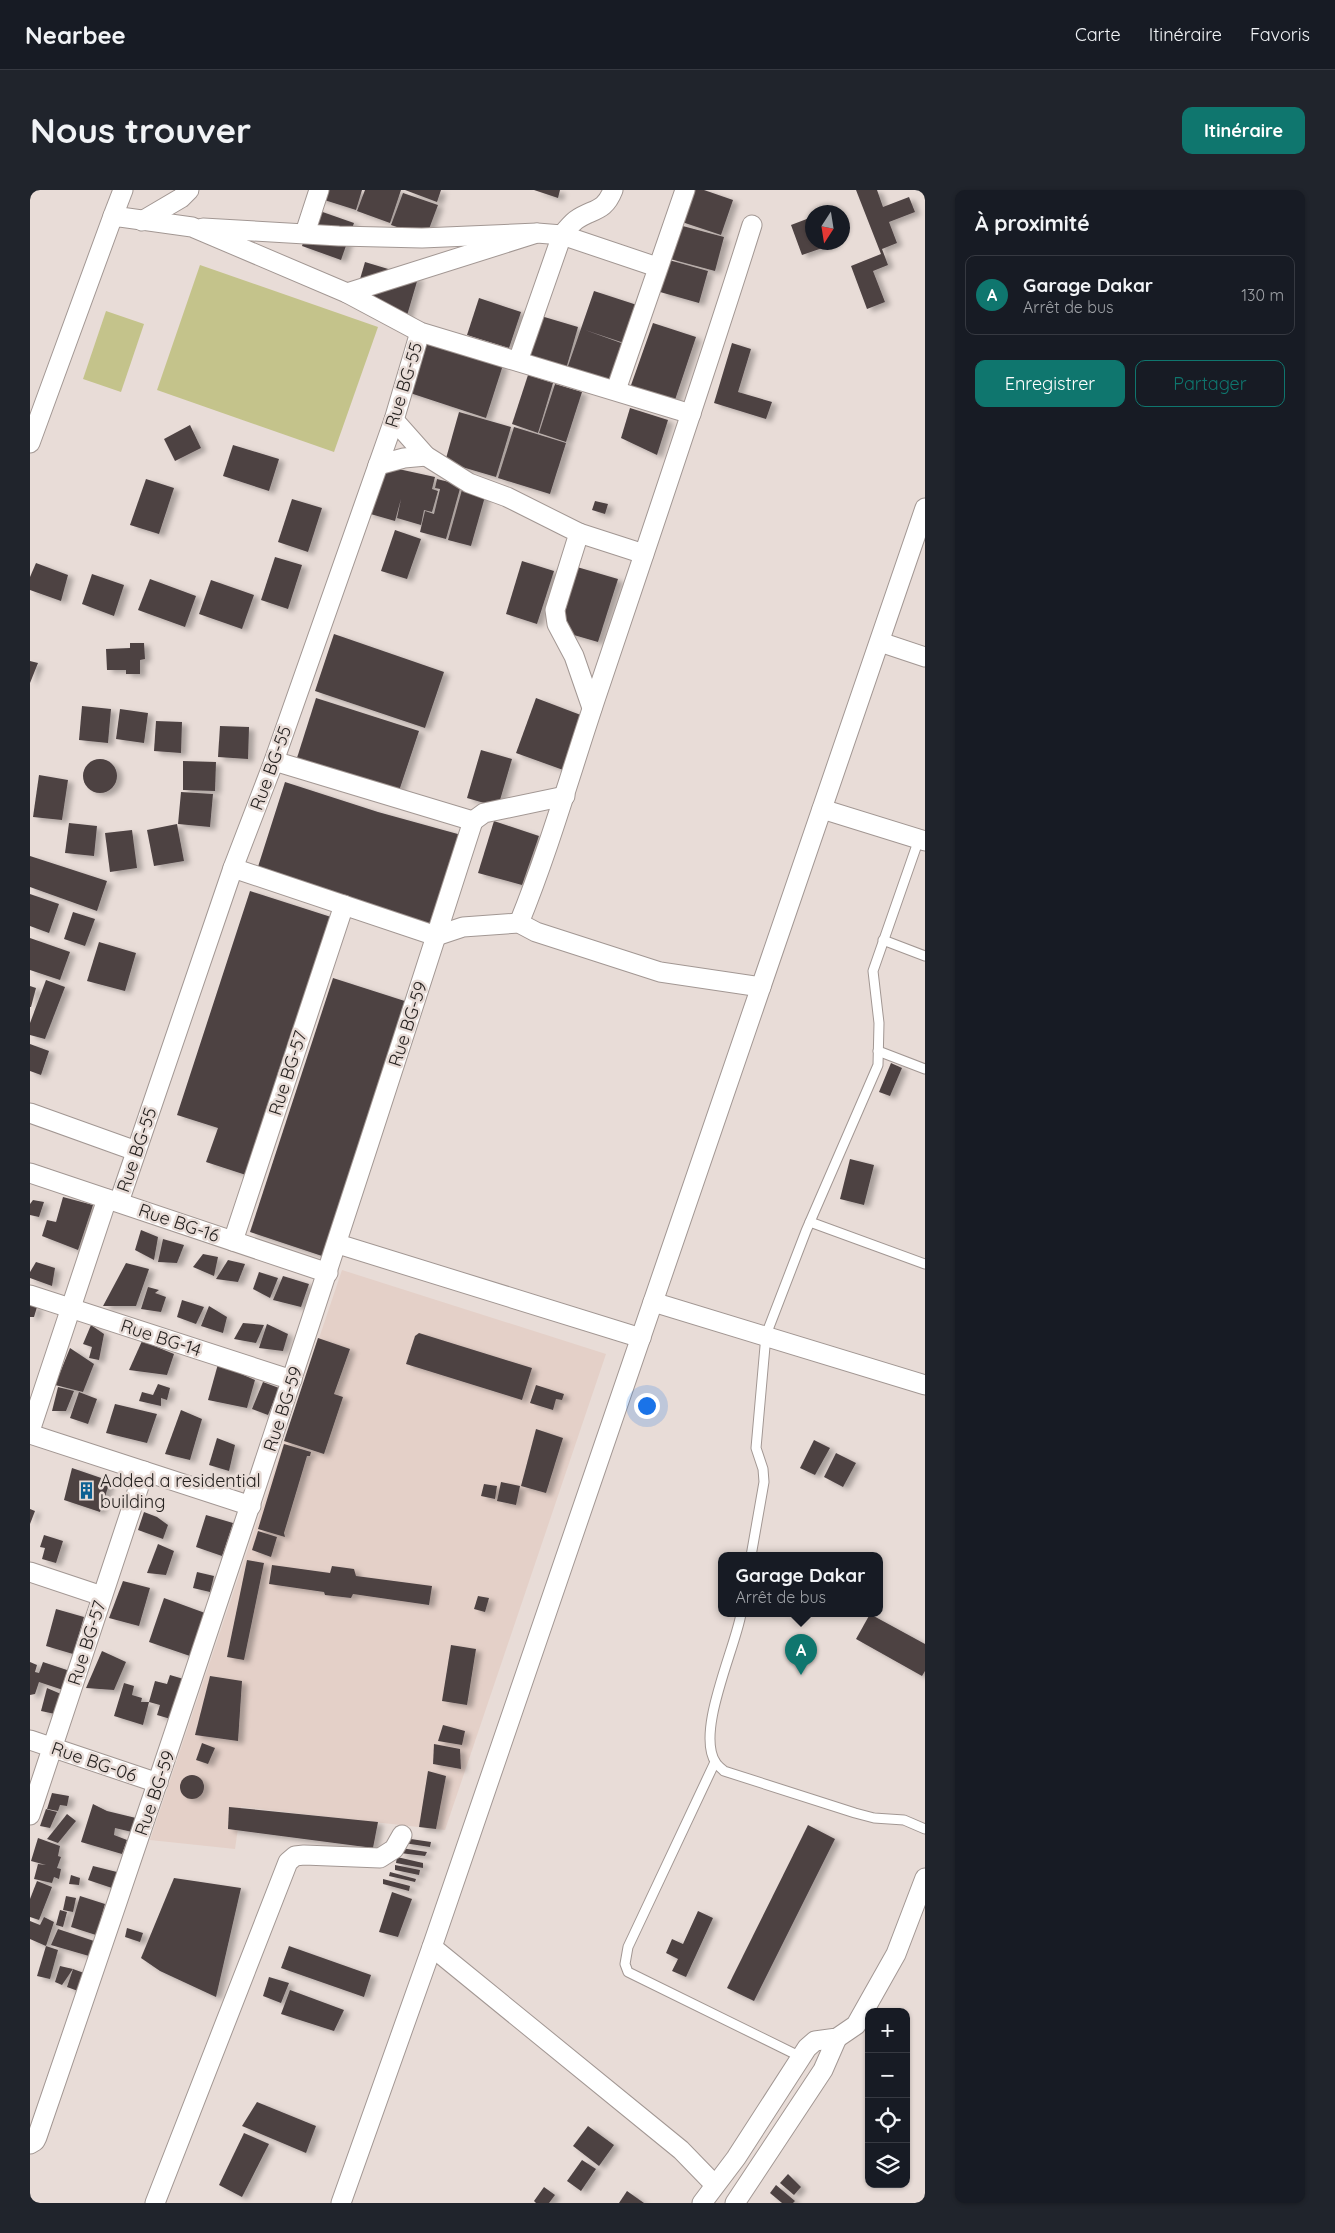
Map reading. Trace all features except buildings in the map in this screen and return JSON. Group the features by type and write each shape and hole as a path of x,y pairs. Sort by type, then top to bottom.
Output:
{"street":[{"path":"30,443 123,190"},
{"path":"142,221 181,198 189,190"},
{"path":"305,233 319,190"},
{"path":"518,361 562,235 577,219 597,211 609,201 613,190"},
{"path":"616,390 685,190"},
{"path":"113,216 192,227 422,238 537,233 562,235 657,267"},
{"path":"519,923 543,863 592,708 691,414 752,225"},
{"path":"192,227 347,292 420,332 691,414"},
{"path":"347,292 537,233"},
{"name":"Rue BG-55","path":"30,1433 71,1308 113,1200 136,1151 233,868 274,761 394,420 420,332"},
{"path":"394,420 426,456 469,483 507,497 579,533 644,554"},
{"path":"378,465 404,458 426,456"},
{"path":"341,2203 432,1947 925,508"},
{"path":"579,533 555,610 557,624 574,656 592,708"},
{"path":"880,642 925,657"},
{"path":"274,761 473,821 484,813 565,796"},
{"path":"822,810 922,840"},
{"name":"Rue BG-59","path":"34,2140 158,1783 338,1244 473,821"},
{"path":"233,868 436,936 463,927 519,923 536,932 660,972 761,987"},
{"name":"Rue BG-57","path":"233,1241 344,906"},
{"path":"30,1113 136,1151"},
{"name":"Rue BG-16","path":"30,1173 328,1273"},
{"path":"338,1244 641,1338"},
{"name":"Rue BG-14","path":"30,1295 292,1380"},
{"path":"653,1302 925,1385"},
{"path":"30,1433 250,1506"},
{"name":"Rue BG-57","path":"30,1815 144,1471"},
{"path":"30,1572 102,1596"},
{"name":"Rue BG-06","path":"30,1740 158,1783"},
{"path":"156,2203 288,1862 295,1856 304,1855 380,1858 388,1855 394,1849 402,1835"},
{"path":"735,2203 823,2070 837,2038 856,2024 885,1976 921,1901 925,1878"},
{"path":"432,1947 681,2150 715,2185"},
{"path":"702,2203 736,2158 800,2057 815,2040 837,2038"}],"lane":[{"path":"752,1552 764,1482 763,1469 756,1448 766,1335 810,1222 878,1065 879,1023 873,971 922,840"},
{"path":"883,940 925,956"},
{"path":"878,1052 925,1069"},
{"path":"810,1222 925,1264"},
{"path":"740,1617 710,1724 711,1749 716,1762 724,1771 836,1807 874,1818 904,1820 925,1829"},
{"path":"716,1762 628,1947 625,1964 628,1972 800,2057"}],"shaded area":[{"path":"200,265 378,327 334,452 157,390"},
{"path":"106,311 144,324 121,392 83,379"},
{"path":"342,1270 606,1354 445,1830 241,1807 235,1849 150,1840"}],"place":[{"name":"Added a residential building","path":"86,1491"},
{"name":"Garage Dakar","path":"801,1675"}]}
